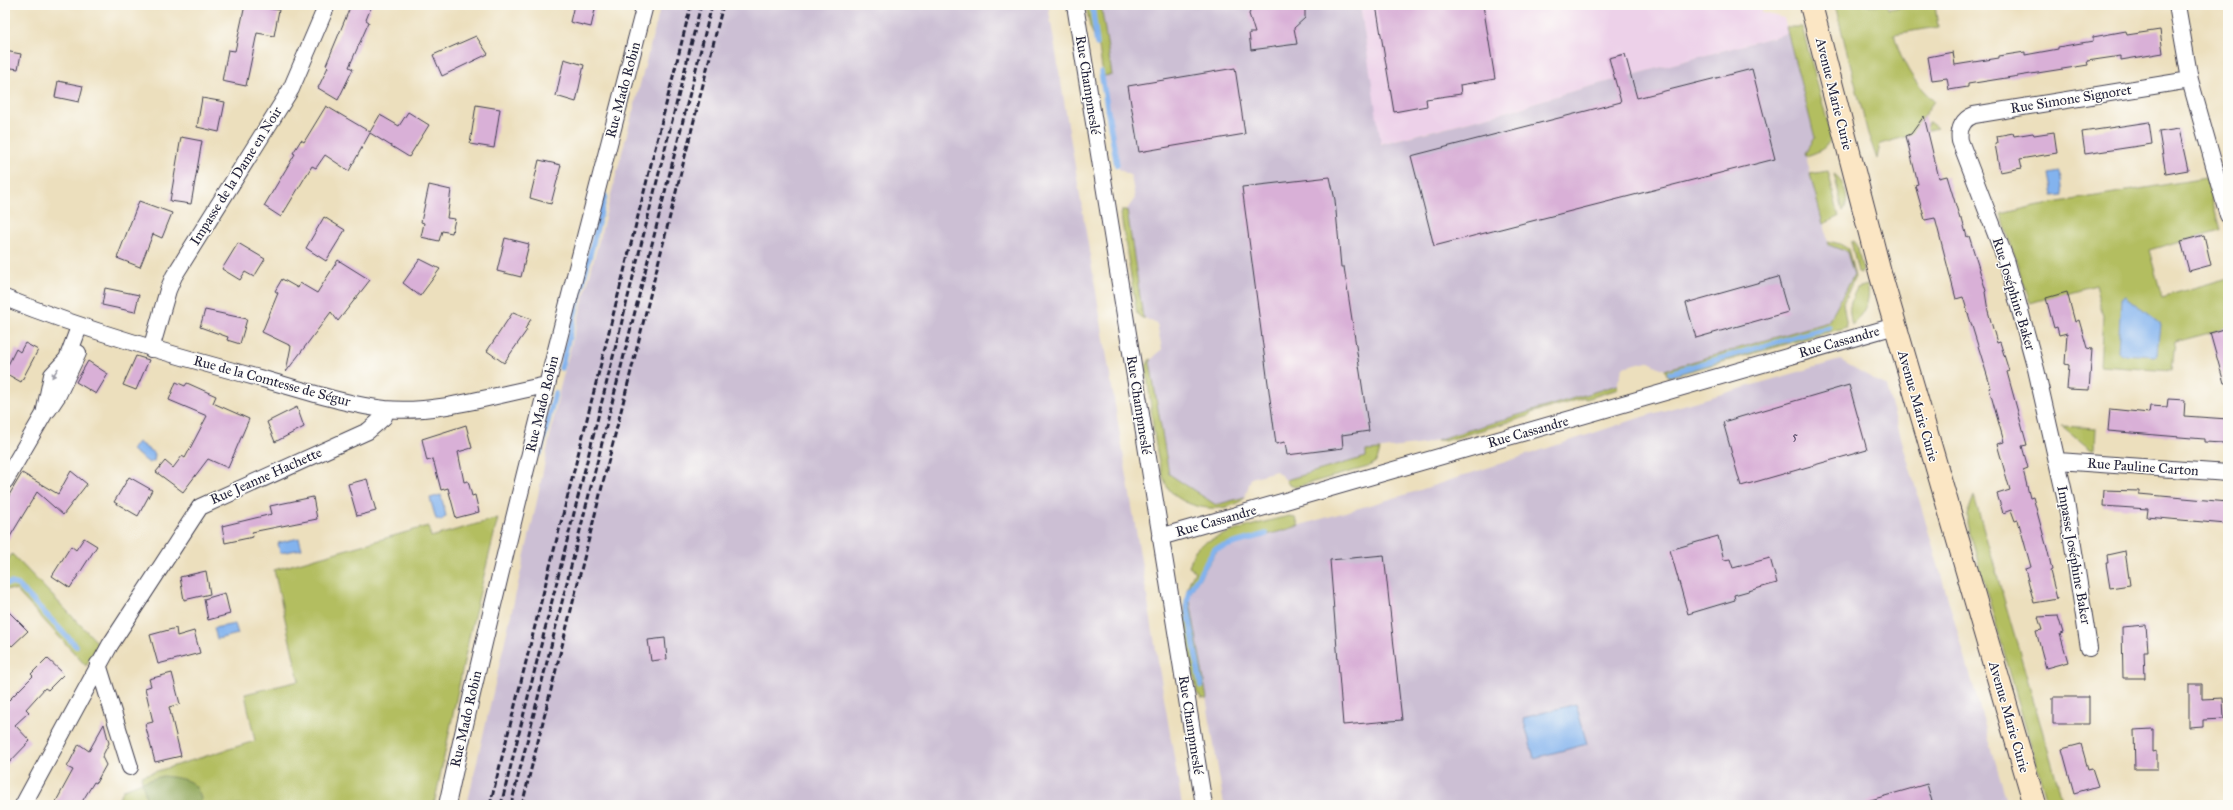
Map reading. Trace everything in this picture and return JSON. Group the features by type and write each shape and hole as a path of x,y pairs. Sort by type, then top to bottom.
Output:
{"main road":[{"name":"Avenue Marie Curie","path":"1811,5 1895,326 2035,805"}],"street":[{"name":"Impasse de la Dame en Noir","path":"150,349 168,290 174,276 291,89 327,5"},
{"name":"Rue Mado Robin","path":"447,805 488,620 546,385 645,5"},
{"name":"Rue Champmeslé","path":"1075,5 1204,805"},
{"path":"2177,5 2190,80 2228,215"},
{"name":"Rue Simone Signoret","path":"1960,131 1964,121 1974,114 2190,80"},
{"name":"Rue Joséphine Baker","path":"1960,131 1960,141 2007,263 2058,461"},
{"name":"Rue de la Comtesse de Ségur","path":"5,298 83,328 150,349 300,389 385,409 448,405 546,385"},
{"name":"Rue Cassandre","path":"1160,537 1895,326"},
{"path":"5,480 44,414 52,375 67,359 83,328"},
{"name":"Rue Jeanne Hachette","path":"23,805 98,664 200,507 368,431 384,417 385,409"},
{"name":"Rue Pauline Carton","path":"2058,461 2228,473"},
{"name":"Impasse Joséphine Baker","path":"2058,461 2075,548 2090,648"},
{"path":"98,664 130,767"}],"shaded area":[{"path":"661,5 1048,5 1182,805 467,805 534,515 560,388"},
{"path":"1101,5 1360,5 1381,144 1528,106 1530,104 1563,94 1788,33 1815,138 1805,153 1829,245 1847,252 1854,275 1828,322 1665,370 1647,361 1623,367 1617,385 1424,444 1366,451 1367,457 1286,480 1276,471 1251,478 1245,497 1216,505 1169,474 1150,361 1162,349 1157,324 1143,317 1126,211 1135,198 1131,176 1119,169 1103,76 1111,75","holes":["1341,267 1344,267 1369,431 1362,432"]},
{"path":"1360,5 1763,5 1762,13 1784,18 1788,33 1563,94 1530,104 1528,106 1380,144"},
{"path":"1840,360 1886,386 2008,805 1224,805 1189,595 1218,549 1411,493 1642,417"}],"green space":[{"path":"1086,5 1101,5 1112,75 1103,76 1099,47 1090,27"},
{"path":"1835,5 1887,5 1888,9 1916,5 1935,5 1938,27 1894,34 1900,53 1909,71 1920,87 1934,101 1919,123 1926,127 1929,122 1937,128 1880,144 1877,159 1868,134"},
{"path":"1786,27 1802,27 1830,131 1830,137 1827,145 1820,151 1806,156 1805,153 1815,138"},
{"path":"1828,171 1839,217 1823,224 1810,174"},
{"path":"1834,174 1841,181 1845,191 1846,202 1843,211"},
{"path":"2206,178 2220,230 2149,250 2162,297 2228,278 2228,328 2175,342 2172,371 2100,366 2103,316 2095,285 2030,303 2001,214 2035,206"},
{"path":"1122,210 1127,210 1143,317 1145,318 1142,318 1137,314 1121,216"},
{"path":"1828,241 1840,244 1848,249 1855,277 1843,303 1847,327 1668,377 1665,370 1828,322 1854,275 1847,252 1829,245"},
{"path":"1851,241 1854,241 1857,245 1863,271 1861,273 1858,272"},
{"path":"1867,285 1868,296 1866,306 1852,325 1850,306 1852,298 1857,288"},
{"path":"1150,359 1152,360 1150,362 1169,474 1216,505 1245,497 1238,503 1228,507 1218,508 1197,506 1180,499 1168,488 1163,478 1156,448 1146,366"},
{"path":"1617,385 1618,389 1586,399 1584,398 1531,413 1529,416 1448,440 1437,440"},
{"path":"2062,426 2096,428 2095,449 2090,449"},
{"path":"1380,450 1377,461 1368,467 1295,487 1289,485 1286,480 1366,457 1366,451"},
{"path":"1974,496 2064,805 2048,805 1967,523 1967,515"},
{"path":"1290,516 1295,518 1299,526 1218,549 1189,595 1207,699 1201,698 1197,693 1188,647 1185,614 1189,584 1195,571 1189,567 1194,553 1202,544 1212,539 1255,525"},
{"path":"498,518 470,633 434,805 202,805 143,782 148,805 115,805 124,789 142,782 141,776 255,741 245,694 299,681 274,570 428,526 431,537"},
{"path":"12,554 98,643 86,666 16,590 5,589 5,564"},
{"path":"163,776 178,778 190,782 198,790 202,805 148,805 142,782"}],"water":[{"path":"2060,172 2063,195 2053,196 2049,174"},
{"path":"2125,296 2160,324 2157,354 2155,356 2121,354 2118,351 2121,298"},
{"path":"138,442 155,454 154,461 149,463 132,450"},
{"path":"441,495 446,516 441,521 436,519 430,498"},
{"path":"299,538 302,549 280,553 278,543"},
{"path":"235,624 238,634 217,639 214,628"},
{"path":"1576,704 1587,744 1534,758 1523,718"}],"building":[{"path":"245,5 279,10 274,36 257,33 246,86 222,81 228,50 235,51"},
{"path":"351,5 372,5 366,20 369,22 349,67 353,69 338,100 318,88 328,67 326,65"},
{"path":"574,5 596,5 591,27 570,22"},
{"path":"1253,5 1305,5 1305,18 1294,28 1297,44 1251,50 1249,33 1255,33 1249,14"},
{"path":"1376,5 1483,5 1495,79 1460,85 1461,94 1426,99 1427,106 1394,112"},
{"path":"2160,30 2163,53 2121,60 2121,56 2087,61 2088,65 1968,84 1968,87 1949,90 1947,78 1932,80 1928,57 1953,52 1955,65 1999,58 1999,56 2025,52 2025,55 2058,49 2058,47 2093,41 2093,37 2126,31 2127,35"},
{"path":"476,36 488,54 442,76 433,55"},
{"path":"5,51 21,54 18,69 5,67"},
{"path":"1625,54 1637,98 1752,69 1775,159 1434,246 1411,156 1621,102 1609,58"},
{"path":"564,59 584,65 576,102 556,96"},
{"path":"1235,68 1245,134 1139,152 1128,86"},
{"path":"58,81 83,86 79,102 55,97"},
{"path":"202,98 225,102 219,132 197,127"},
{"path":"476,105 500,109 494,148 470,144"},
{"path":"326,106 370,132 380,115 399,126 408,112 429,125 409,157 370,133 349,171 325,155 316,168 312,166 281,217 264,206 295,154 293,153 301,140 304,142"},
{"path":"1924,116 1939,178 1947,176 1960,219 1962,219 1967,237 1969,236 1986,291 1988,311 1997,343 2000,342 2009,371 2007,372 2027,445 2022,446 2028,468 2023,470 2030,498 2033,497 2048,552 2052,570 2050,571 2057,599 2034,603 2025,569 2031,567 2018,520 2015,521 2011,510 2003,513 1997,494 2010,490 1997,444 2004,442 1989,388 1991,388 1963,297 1956,299 1935,218 1925,220 1915,185 1918,184 1906,136 1911,134"},
{"path":"2149,122 2152,144 2085,154 2082,132"},
{"path":"2179,129 2188,170 2166,174 2159,132"},
{"path":"2054,132 2057,153 2020,159 2022,168 2000,172 1995,144 1998,143 1997,136 2013,133 2014,136"},
{"path":"181,137 202,141 191,204 170,201"},
{"path":"539,160 561,165 551,204 530,198"},
{"path":"1330,177 1335,200 1341,267 1344,267 1369,431 1342,435 1343,448 1287,455 1285,442 1276,444 1242,187"},
{"path":"429,185 451,190 447,218 455,219 452,233 442,231 439,241 421,237 424,223 421,222"},
{"path":"139,201 172,213 162,238 153,234 140,267 117,258"},
{"path":"324,217 345,230 326,261 306,248"},
{"path":"2204,235 2211,265 2189,271 2181,241"},
{"path":"505,238 529,244 521,277 497,271"},
{"path":"238,243 265,259 254,277 245,272 240,280 222,269"},
{"path":"420,259 440,269 420,296 403,283"},
{"path":"338,260 370,280 338,321 331,312 286,372 291,346 262,332 278,293 275,291 282,279 298,288 300,283 317,293"},
{"path":"1778,277 1788,312 1696,338 1686,303"},
{"path":"105,288 139,295 135,312 102,305"},
{"path":"2067,292 2075,322 2079,320 2087,348 2092,349 2089,390 2067,389 2069,365 2065,364 2067,333 2059,335 2057,327 2054,328 2046,298"},
{"path":"205,310 247,319 240,344 227,340 228,337 200,327"},
{"path":"513,312 531,319 525,329 527,330 504,363 487,351"},
{"path":"2228,328 2228,383 2224,383 2210,333"},
{"path":"25,343 38,350 21,382 5,373 5,371 16,349 20,352"},
{"path":"136,356 149,360 136,390 123,385"},
{"path":"88,361 108,374 96,394 76,382"},
{"path":"176,382 185,386 187,383 216,396 213,403 249,419 228,468 208,459 183,492 156,472 165,461 173,468 182,456 185,458 207,416 169,400"},
{"path":"1849,385 1867,450 1741,486 1723,422"},
{"path":"2168,399 2185,400 2184,416 2228,419 2228,436 2225,435 2225,443 2204,442 2204,439 2108,431 2110,409 2149,413 2150,406 2167,407"},
{"path":"297,407 304,427 275,442 267,422"},
{"path":"466,425 472,448 458,452 464,482 468,481 472,496 475,495 479,512 456,518 448,488 441,490 433,459 427,461 422,439"},
{"path":"71,471 87,484 63,515 37,492 5,545 5,502 22,473 58,494"},
{"path":"129,477 152,490 138,516 114,502"},
{"path":"367,479 376,511 357,516 348,484"},
{"path":"2104,490 2139,491 2139,494 2228,502 2226,524 2147,517 2148,509 2103,506"},
{"path":"313,497 317,519 252,532 253,537 225,543 222,526 272,514 270,506"},
{"path":"1718,536 1724,560 1730,559 1733,568 1770,558 1777,583 1734,595 1735,600 1688,614 1670,550"},
{"path":"84,538 97,546 70,588 52,576 71,546 76,550"},
{"path":"2125,551 2130,585 2110,588 2106,563 2108,563 2107,555"},
{"path":"1384,555 1402,720 1343,725 1330,560"},
{"path":"206,571 210,594 184,600 180,577"},
{"path":"225,593 230,614 208,620 204,599"},
{"path":"5,608 28,631 12,646 5,639"},
{"path":"2058,616 2063,633 2060,634 2068,662 2046,668 2036,631 2042,630 2038,617"},
{"path":"2146,625 2148,651 2144,651 2145,678 2123,678 2122,627"},
{"path":"176,628 177,636 194,631 200,653 158,664 150,635"},
{"path":"665,638 667,659 651,661 648,640"},
{"path":"47,658 64,674 48,690 45,688 26,709 29,712 15,725 30,741 5,767 5,704 33,676 31,674"},
{"path":"172,673 180,704 169,707 181,756 155,762 145,724 153,722 145,688 151,686 149,679"},
{"path":"2189,684 2202,684 2202,699 2223,698 2224,719 2203,720 2203,726 2189,727"},
{"path":"2053,697 2089,697 2089,724 2053,724"},
{"path":"104,724 109,743 102,757 106,765 96,783 94,782 80,805 54,805 73,770 67,767 79,744 89,751"},
{"path":"2153,729 2153,752 2157,751 2157,769 2135,769 2134,730"},
{"path":"2081,744 2088,769 2092,768 2098,786 2074,793 2062,749"},
{"path":"1927,784 1933,805 1868,805 1867,801"}],"waterway":[{"path":"1092,5 1097,44"},
{"path":"1101,72 1117,165"},
{"path":"561,368 605,196"},
{"path":"1670,373 1829,327"},
{"path":"540,453 555,393"},
{"path":"1201,686 1187,603 1189,591 1215,549 1266,534"},
{"path":"5,584 11,583 18,585 76,646"}],"railway":[{"path":"490,805 691,5"},
{"path":"501,805 701,5"},
{"path":"511,805 712,5"},
{"path":"522,805 723,5"}]}
